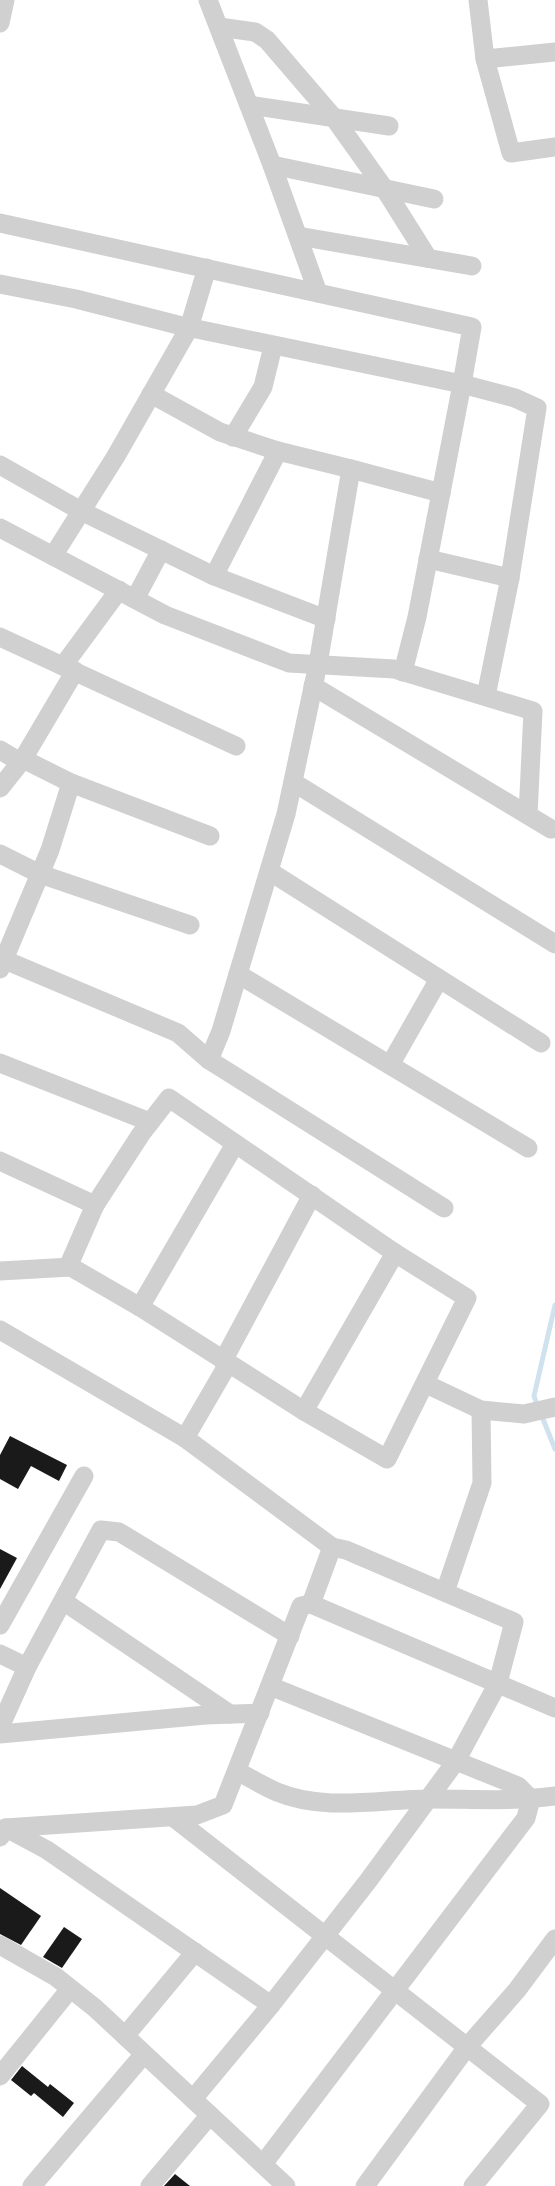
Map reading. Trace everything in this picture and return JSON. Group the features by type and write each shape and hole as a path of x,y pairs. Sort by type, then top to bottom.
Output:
{"street":[{"path":"0,23 5,0"},
{"path":"208,0 272,165 318,293"},
{"path":"478,0 484,59 511,152 555,147"},
{"path":"219,27 255,32 268,40 334,118 384,188 428,258"},
{"path":"484,59 555,52"},
{"path":"249,105 389,126"},
{"path":"272,165 434,199"},
{"path":"0,223 472,327 417,617 403,672"},
{"path":"298,236 472,266"},
{"path":"53,556 189,328 207,268"},
{"path":"0,284 76,299 189,328 462,384 515,398 537,408 510,578 486,696"},
{"path":"233,437 263,387 273,346"},
{"path":"151,394 220,432 233,437 278,451 441,493"},
{"path":"214,576 278,451"},
{"path":"0,465 81,511 214,576 326,619"},
{"path":"209,1060 221,1031 286,814 318,664 351,469"},
{"path":"0,528 127,594 165,616 289,663 394,669 532,711 528,815"},
{"path":"0,788 21,761 69,668 161,550"},
{"path":"428,559 510,578"},
{"path":"1,639 69,668 236,746"},
{"path":"313,686 551,829"},
{"path":"0,750 71,783 210,836"},
{"path":"293,782 555,944"},
{"path":"71,783 50,850 1,962 178,1033 209,1060 444,1208"},
{"path":"0,854 40,874 190,925"},
{"path":"269,871 542,1043"},
{"path":"238,974 528,1148"},
{"path":"390,1065 439,979"},
{"path":"0,1063 150,1122"},
{"path":"0,1271 68,1267 140,1307 304,1411 387,1459 426,1384 467,1298 395,1253 169,1098 150,1122 95,1205 68,1267"},
{"path":"140,1307 235,1144"},
{"path":"0,1161 95,1205"},
{"path":"185,1438 312,1195"},
{"path":"304,1411 395,1253"},
{"path":"0,1330 185,1438 332,1548 346,1550 514,1622 498,1683 456,1761 326,1935 271,2005 193,2099"},
{"path":"426,1384 481,1410 524,1414 555,1407"},
{"path":"445,1592 482,1483 481,1410"},
{"path":"0,1625 84,1476"},
{"path":"0,1727 27,1667 101,1530 119,1532 290,1636"},
{"path":"311,1604 332,1548"},
{"path":"63,1601 230,1714"},
{"path":"2,1831 197,1815 223,1805 301,1606 311,1604 555,1708"},
{"path":"0,1654 27,1667"},
{"path":"270,1686 518,1786 531,1799"},
{"path":"0,1734 230,1714 260,1713"},
{"path":"237,1771 278,1793 309,1800 346,1803 428,1799 531,1799 555,1796"},
{"path":"263,2164 526,1818 531,1799"},
{"path":"174,1817 326,1935 393,1991 540,2104 473,2186"},
{"path":"2,1831 47,1850 271,2005"},
{"path":"365,2186 467,2047 517,1990 555,1939"},
{"path":"0,1945 56,1977 125,2036 285,2186"},
{"path":"125,2036 195,1952"},
{"path":"0,2076 70,1989"},
{"path":"32,2186 144,2054"},
{"path":"150,2186 210,2115"}],"building":[{"path":"10,1436 67,1465 59,1481 31,1466 18,1489 0,1479 0,1455"},
{"path":"0,1549 17,1558 0,1589"},
{"path":"0,1888 41,1916 21,1945 0,1934"},
{"path":"64,1927 82,1939 62,1968 43,1957"},
{"path":"22,2066 48,2087 50,2084 74,2103 63,2117 34,2093 31,2096 11,2080"},
{"path":"175,2174 190,2186 164,2186"}],"waterway":[{"path":"538,1407 534,1396 555,1305"},
{"path":"541,1414 555,1449"}]}
